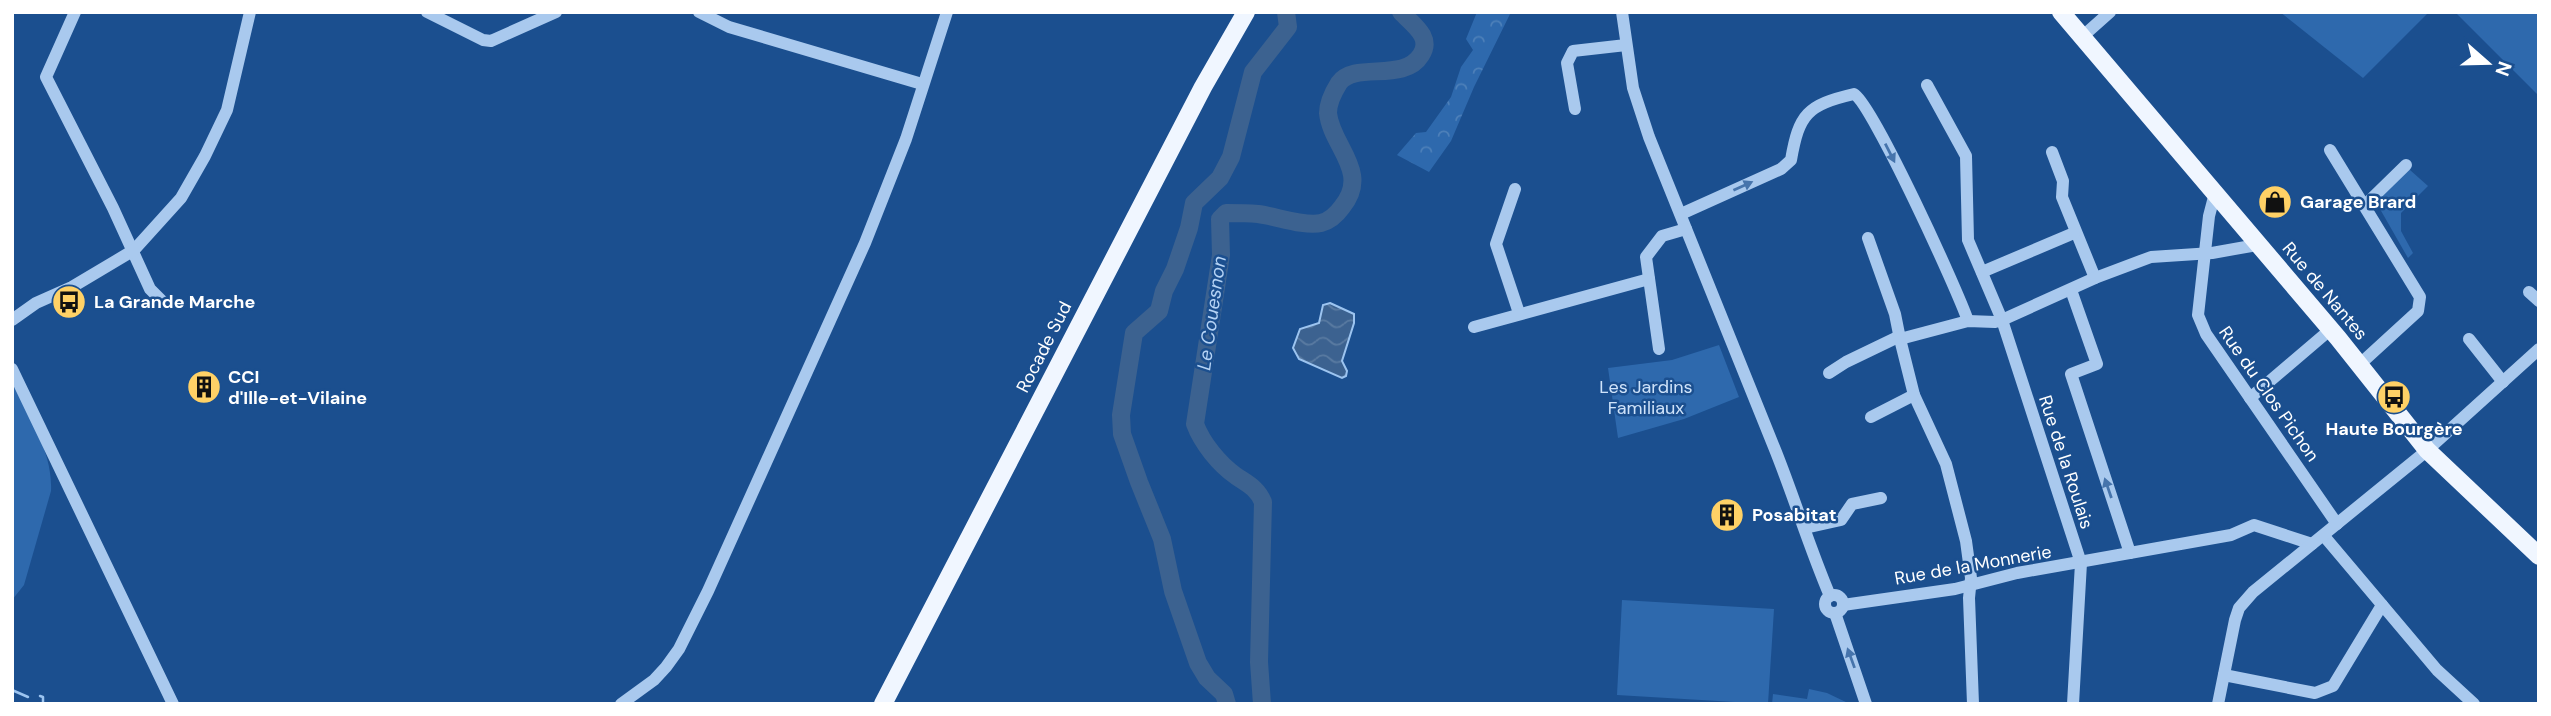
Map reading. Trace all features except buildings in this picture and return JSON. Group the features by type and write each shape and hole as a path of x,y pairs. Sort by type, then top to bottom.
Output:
{"main road":[{"name":"Rocade Sud","path":"883,704 1203,87 1246,12"},
{"name":"Rue de Nantes","path":"2061,12 2257,245 2277,265 2427,450 2539,556"}],"street":[{"path":"75,12 46,77 134,250 150,289 162,301"},
{"path":"12,320 36,303 72,287 134,250 181,198 227,110 250,12"},
{"path":"428,12 483,40 491,41 556,12"},
{"path":"699,12 729,27 922,84"},
{"path":"621,704 654,680 666,667 679,649 708,591 865,243 906,139 947,12"},
{"path":"1622,12 1633,88 1649,137 1805,528 1813,556 1830,596 1841,598 1839,609 1866,704"},
{"path":"2083,36 2110,12"},
{"path":"1574,109 1568,57 1573,51 1626,45"},
{"name":"Rue de la Roulais","path":"1927,85 1966,156 1968,240 2002,320 2081,564 2073,704"},
{"path":"1681,214 1781,169 1791,160 1796,130 1808,111 1854,94 1871,115 1968,321"},
{"path":"2330,150 2420,297 2418,311 2359,365"},
{"path":"2052,152 2063,181 2062,197 2074,233 2095,278"},
{"path":"2364,206 2406,165"},
{"path":"1515,189 1496,244 1519,313"},
{"name":"Rue du Clos Pichon","path":"2216,193 2209,216 2198,315 2206,334 2337,524"},
{"path":"1659,349 1646,257 1662,236 1686,229"},
{"path":"1982,272 2074,233"},
{"path":"1868,238 1895,314 1914,395 1946,464 1966,541 1970,585 1973,704"},
{"path":"1829,373 1846,362 1900,338 1968,321 1996,322 2095,278 2151,257 2257,245"},
{"path":"1474,327 1649,279"},
{"path":"2071,289 2097,364 2071,374 2130,552"},
{"path":"12,307 36,303"},
{"path":"2250,398 2331,330"},
{"path":"2469,339 2503,382"},
{"path":"2218,704 2239,608 2253,592 2427,450 2539,349"},
{"path":"12,369 173,704"},
{"path":"1871,417 1914,395"},
{"path":"1805,528 1842,520 1852,504 1881,498"},
{"name":"Rue de la Monnerie","path":"1839,609 1970,585 2017,573 2081,564 2130,552 2231,535 2254,525 2312,544"},
{"path":"2324,536 2437,670 2474,704"},
{"path":"2224,675 2315,693 2333,686 2382,605"}],"green space":[{"path":"1477,12 1511,12 1451,141 1429,172 1397,155 1416,133 1426,132 1451,97 1461,67 1473,50 1466,39"},
{"path":"2280,12 2429,12 2363,78"},
{"path":"2455,12 2539,12 2539,96"},
{"path":"2405,170 2410,170 2428,186 2401,213 2401,231 2413,253 2408,258 2376,202"},
{"name":"Les Jardins Familiaux","path":"1719,345 1739,397 1684,419 1618,438 1608,368 1672,360"},
{"path":"12,383 44,449 51,477 51,491 24,585 12,600"},
{"path":"1622,600 1774,609 1768,704 1617,695"},
{"path":"1809,689 1827,693 1850,704 1772,704 1773,694 1807,699"}],"water":[{"path":"1330,303 1354,314 1354,323 1342,361 1347,371 1342,378 1299,359 1293,348 1300,329 1319,323 1323,305"}],"waterway":[{"name":"Le Couesnon","path":"1227,704 1224,694 1207,678 1198,663 1173,591 1162,539 1122,434 1121,415 1134,333 1159,311 1189,228 1194,203 1220,178 1231,157 1253,72 1288,27 1286,12"},
{"name":"Le Couesnon","path":"1262,704 1259,662 1263,502 1255,490 1217,459 1195,424 1221,255 1220,219 1226,213 1250,213 1314,224 1327,221 1340,210 1350,194 1351,171 1331,125 1328,113 1330,101 1339,83 1346,77 1356,73 1403,68 1421,55 1424,48 1423,37 1401,12"},
{"path":"12,690 28,697"},
{"path":"40,696 43,697 43,704"}],"place":[{"name":"Garage Brard","path":"2275,202"},
{"name":"La Grande Marche","path":"69,302"},
{"name":"CCI d'Ille-et-Vilaine","path":"204,387"},
{"name":"Haute Bourgère","path":"2394,397"},
{"name":"Posabitat","path":"1727,515"}]}
